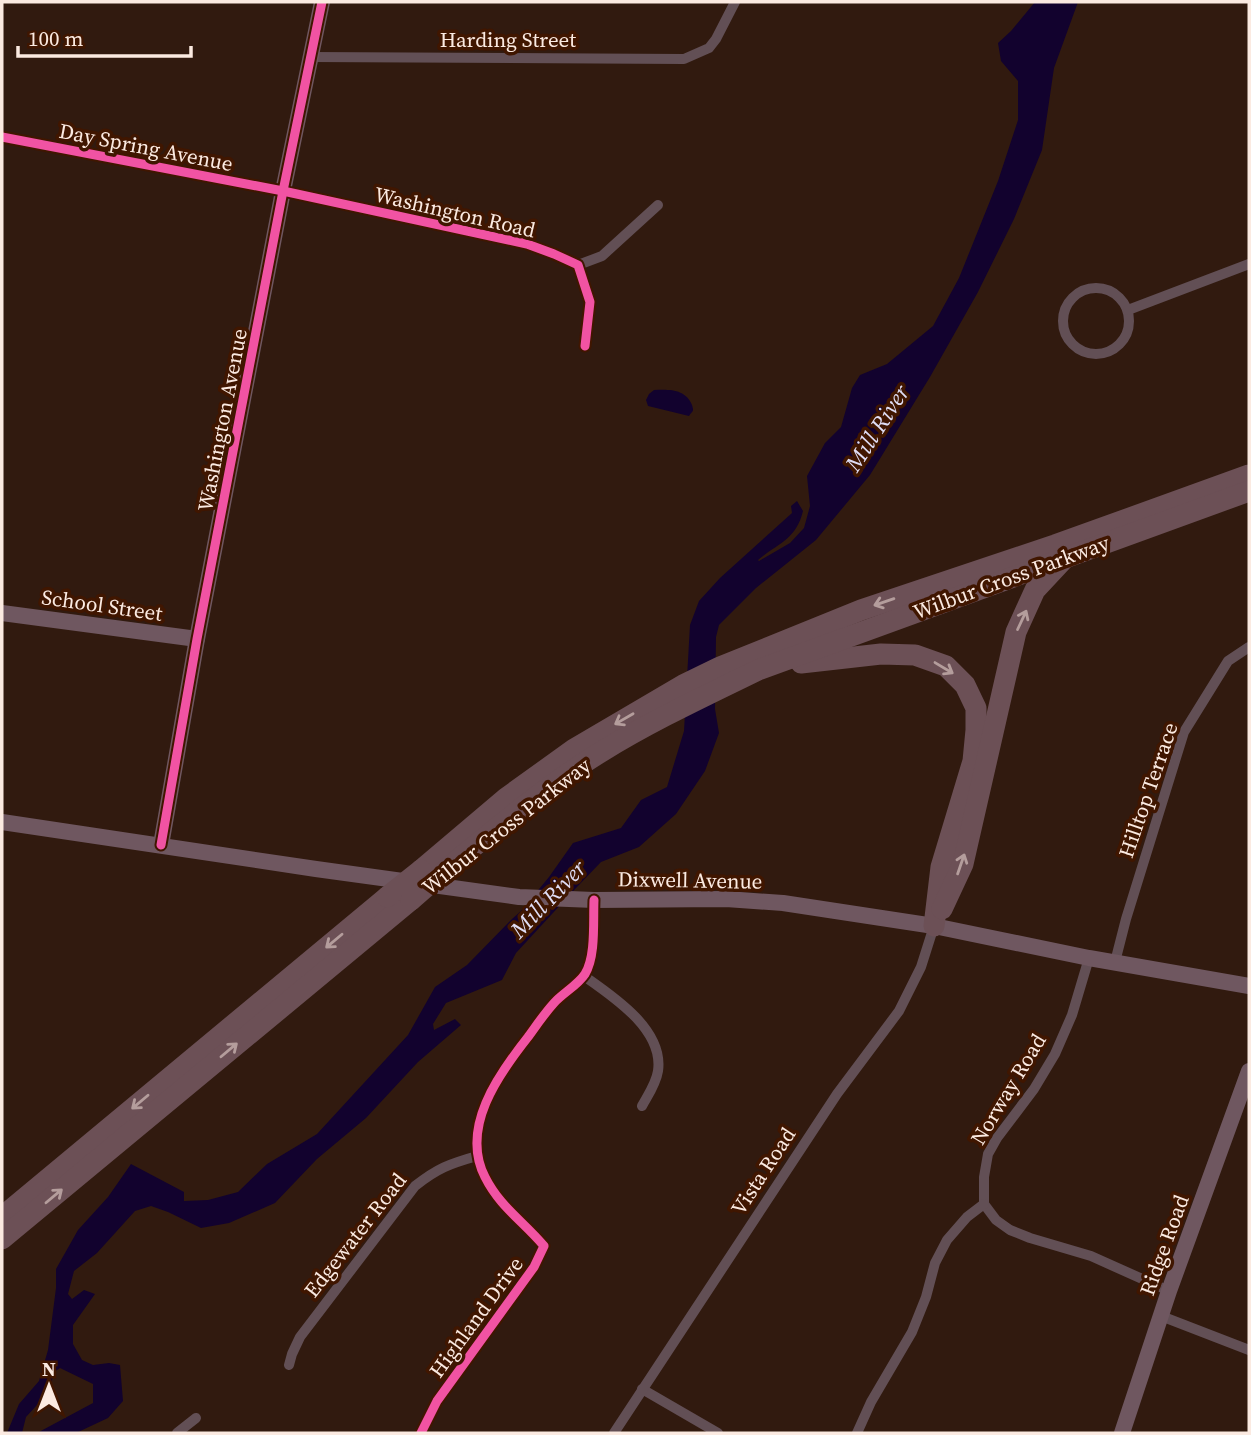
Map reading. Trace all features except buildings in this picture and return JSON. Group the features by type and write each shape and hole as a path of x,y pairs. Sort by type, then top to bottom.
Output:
{"highway":[{"name":"Wilbur Cross Parkway","path":"2,1217 506,798 574,749 683,685 720,667 862,610 1055,545 1249,475"},
{"name":"Wilbur Cross Parkway","path":"2,1239 526,804 601,752 758,670 1249,491"},
{"path":"934,926 963,864 1016,632 1035,590 1067,556"},
{"path":"758,670 869,655 915,655 946,666 965,685 976,708 973,761 942,867 934,926"}],"main road":[{"name":"Washington Avenue","path":"160,845 283,191 322,2"},
{"name":"School Street","path":"2,613 197,639"},
{"name":"Dixwell Avenue","path":"2,822 316,869 527,897 594,901 726,899 809,906 934,926 1089,958 1249,986"},
{"name":"Ridge Road","path":"1122,1433 1169,1291 1249,1071"}],"street":[{"name":"Harding Street","path":"311,57 684,59 709,48 735,2"},
{"name":"Day Spring Avenue","path":"2,137 283,191"},
{"name":"Washington Road","path":"283,191 527,244 578,265"},
{"path":"585,346 590,302 578,265 602,256 658,205"},
{"path":"1128,310 1249,264"},
{"path":"1087,288 1107,289 1123,301 1128,310 1125,337 1111,350 1101,354 1086,353 1066,337 1062,317 1065,307 1078,292 1087,288"},
{"name":"Hilltop Terrace","path":"1115,962 1184,732 1228,661 1249,647"},
{"path":"477,1156 483,1107 497,1080 554,1003 584,976 590,962 594,901"},
{"name":"Vista Road","path":"614,1433 837,1094 899,1011 921,967 934,926"},
{"name":"Norway Road","path":"984,1204 984,1177 988,1154 1055,1054 1072,1015 1089,958"},
{"path":"584,976 646,1027 653,1039 658,1053 658,1071 654,1085 642,1106"},
{"name":"Edgewater Road","path":"289,1365 300,1337 415,1186 444,1166 477,1156"},
{"name":"Highland Drive","path":"421,1433 437,1401 534,1267 544,1246 496,1196 477,1156"},
{"path":"857,1433 912,1332 926,1297 935,1263 947,1240 967,1217 984,1204 996,1220 1010,1230 1091,1256 1169,1291"},
{"path":"1161,1316 1249,1350"},
{"path":"642,1390 718,1433"},
{"path":"177,1433 196,1418"}],"water":[{"name":"Mill River","path":"1035,2 1078,2 1054,68 1042,150 1014,219 978,292 870,475 816,540 756,588 719,625 716,637 715,709 719,733 705,771 676,814 639,847 601,862 516,953 502,980 446,1003 433,1024 434,1030 455,1019 461,1025 418,1062 366,1118 317,1159 275,1203 229,1223 201,1228 151,1206 135,1211 97,1253 74,1271 68,1294 72,1299 84,1290 95,1294 73,1325 73,1344 82,1360 93,1365 120,1365 123,1401 108,1418 76,1433 37,1433 93,1403 93,1384 60,1368 54,1372 49,1392 26,1417 22,1433 7,1433 19,1404 39,1381 48,1350 56,1269 78,1230 108,1197 131,1164 184,1192 184,1201 208,1200 238,1192 267,1164 317,1134 408,1035 435,987 467,965 521,911 573,843 621,828 641,800 667,787 684,731 690,625 699,601 720,578 792,513 791,506 797,501 803,511 796,528 791,535 758,560 790,543 804,528 810,506 807,476 825,443 841,427 852,388 860,375 887,364 933,326 959,278 998,181 1018,120 1018,81 1001,61 998,43"},
{"path":"654,390 681,393 689,400 693,411 689,416 648,406 646,400"}],"cycle path":[{"path":"161,845 197,639 322,2"},
{"path":"2,137 283,191 527,244 578,265 590,302 585,346"},
{"path":"421,1433 437,1401 534,1267 544,1246 491,1188 478,1158 477,1140 486,1103 505,1068 550,1007 578,982 589,967 594,900"}]}
